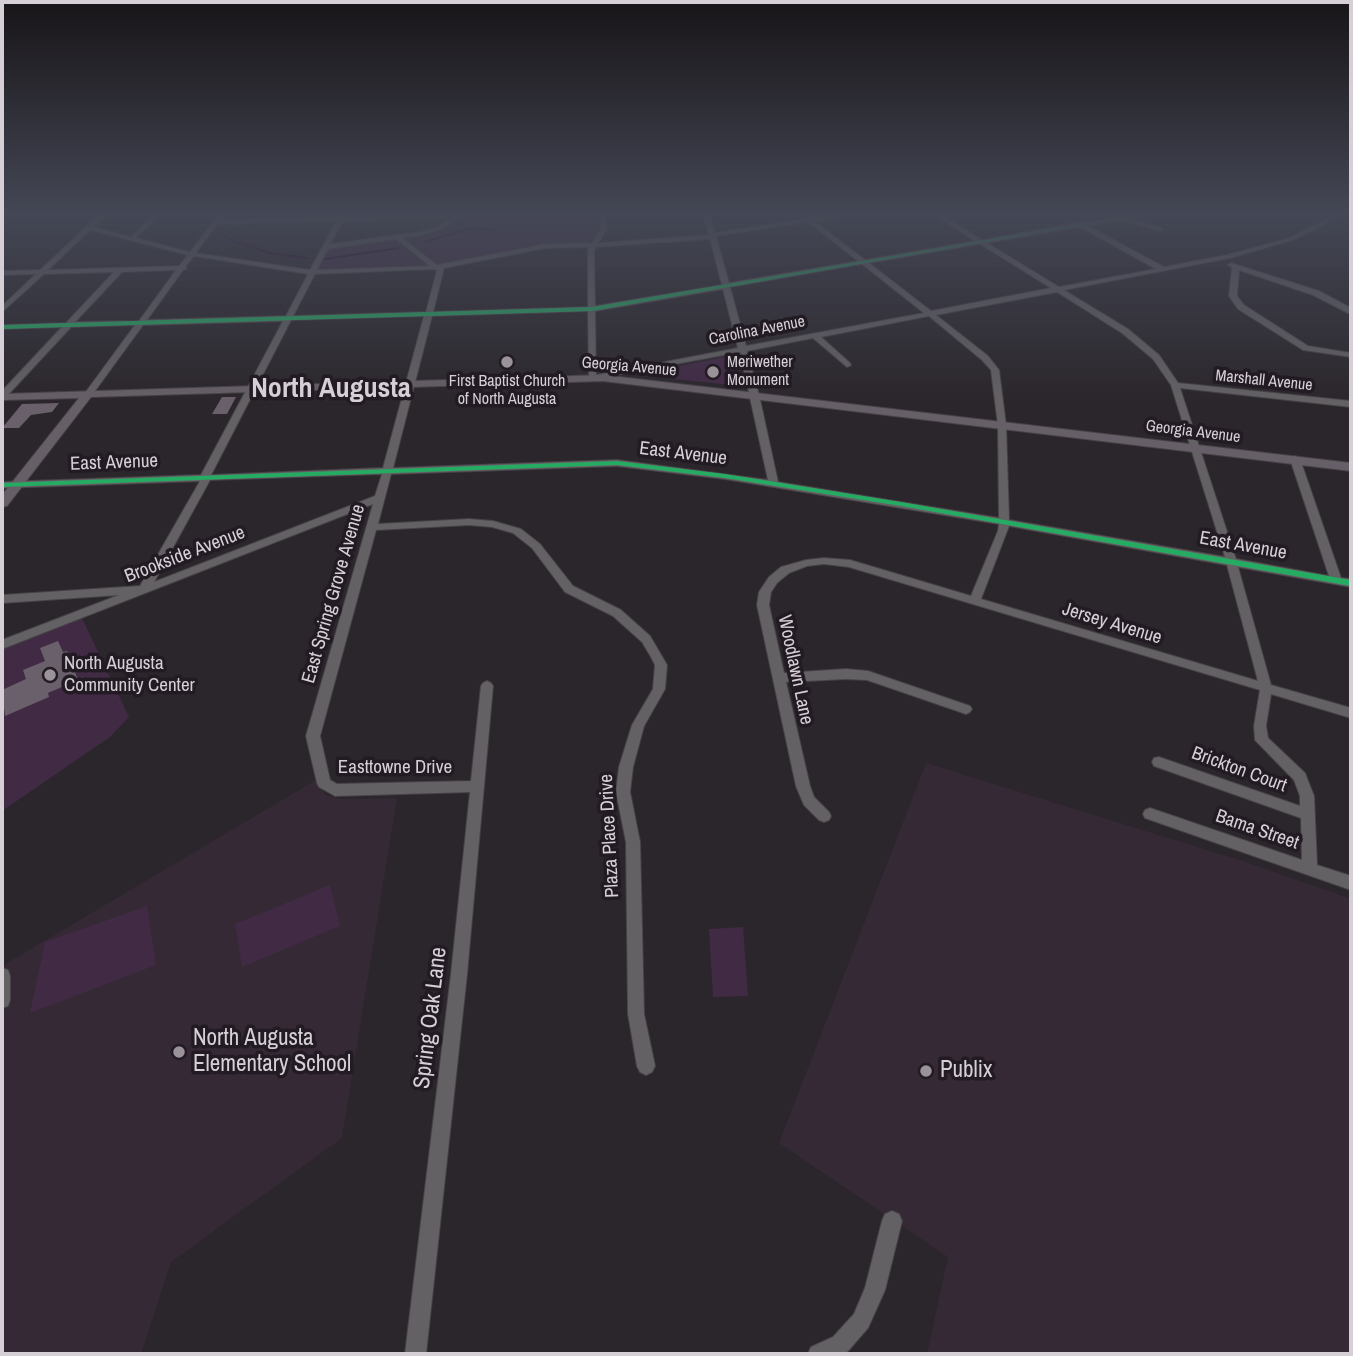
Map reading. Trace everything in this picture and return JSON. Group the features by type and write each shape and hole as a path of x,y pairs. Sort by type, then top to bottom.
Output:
{"main road":[{"name":"Georgia Avenue","path":"2,396 592,378 1351,465"},
{"path":"2,503 89,393"}],"street":[{"path":"2,310 35,279"},
{"path":"2,396 111,279"},
{"path":"89,393 175,279"},
{"path":"2,599 144,590 308,279"},
{"name":"East Spring Grove Avenue","path":"321,773 313,736 430,314 437,279"},
{"path":"592,279 592,378"},
{"path":"724,279 755,395 774,484"},
{"path":"2,327 592,309 763,279"},
{"path":"886,279 993,366 997,375 1002,425 1004,523 975,601"},
{"path":"1039,279 1142,344 1156,357 1175,384 1232,562 1266,689 1262,740 1300,777 1307,796 1310,869"},
{"name":"Carolina Avenue","path":"592,378 1110,279"},
{"path":"1235,279 1233,296 1241,307 1303,346 1351,355"},
{"path":"1274,279 1316,293 1351,311"},
{"path":"814,335 847,365"},
{"name":"Marshall Avenue","path":"1175,384 1351,404"},
{"path":"1295,459 1336,580"},
{"name":"East Avenue","path":"2,485 388,469 617,463 774,484 1351,583"},
{"name":"Brookside Avenue","path":"2,645 380,498"},
{"name":"Plaza Place Drive","path":"372,527 469,522 493,524 517,531 536,546 569,589 617,612 646,639 657,656 661,665 659,689 638,725 626,767 623,792 633,842 636,1014 646,1066"},
{"name":"Woodlawn Lane","path":"824,816 805,794 764,605 769,585 785,570 806,563 833,562 864,568"},
{"name":"Jersey Avenue","path":"864,568 1351,713"},
{"path":"779,678 846,674 868,676 966,709"},
{"name":"Spring Oak Lane","path":"415,1354 459,974 487,686"},
{"name":"Brickton Court","path":"1159,762 1306,814"},
{"name":"Easttowne Drive","path":"321,773 326,785 341,791 478,786"},
{"name":"Bama Street","path":"1150,814 1351,883"},
{"path":"2,976 2,1000"},
{"path":"818,1354 840,1345 851,1334 869,1306 892,1221"}],"shaded area":[{"path":"735,355 743,386 644,376 645,373"},
{"path":"81,616 129,717 110,737 2,811 2,647"},
{"path":"926,763 1246,862 1351,899 1351,1354 927,1354 948,1257 779,1143"},
{"name":"North Augusta Elementary School","path":"316,780 326,795 342,799 397,798 342,1138 171,1262 141,1354 2,1354 2,966"},
{"path":"330,885 340,926 242,967 235,924"},
{"path":"147,906 156,965 30,1013 45,942"},
{"path":"743,927 748,996 713,997 709,929"}],"building":[{"path":"222,397 236,397 227,414 212,414"},
{"path":"59,403 52,412 31,415 19,428 2,428 22,404"},
{"name":"North Augusta Community Center","path":"58,641 63,652 67,651 78,680 48,693 49,697 5,716 2,690 26,679 23,670 45,661 40,648"}],"cycle path":[{"path":"2,327 592,309 765,279"},
{"path":"2,485 617,463 725,476 901,504 1351,583"}],"place":[{"name":"First Baptist Church of North Augusta","path":"507,362"},
{"name":"Meriwether Monument","path":"713,372"},
{"name":"North Augusta Community Center","path":"50,675"},
{"name":"North Augusta Elementary School","path":"179,1052"},
{"name":"Publix","path":"926,1071"}],"district":[{"name":"North Augusta","path":"331,389"}]}
